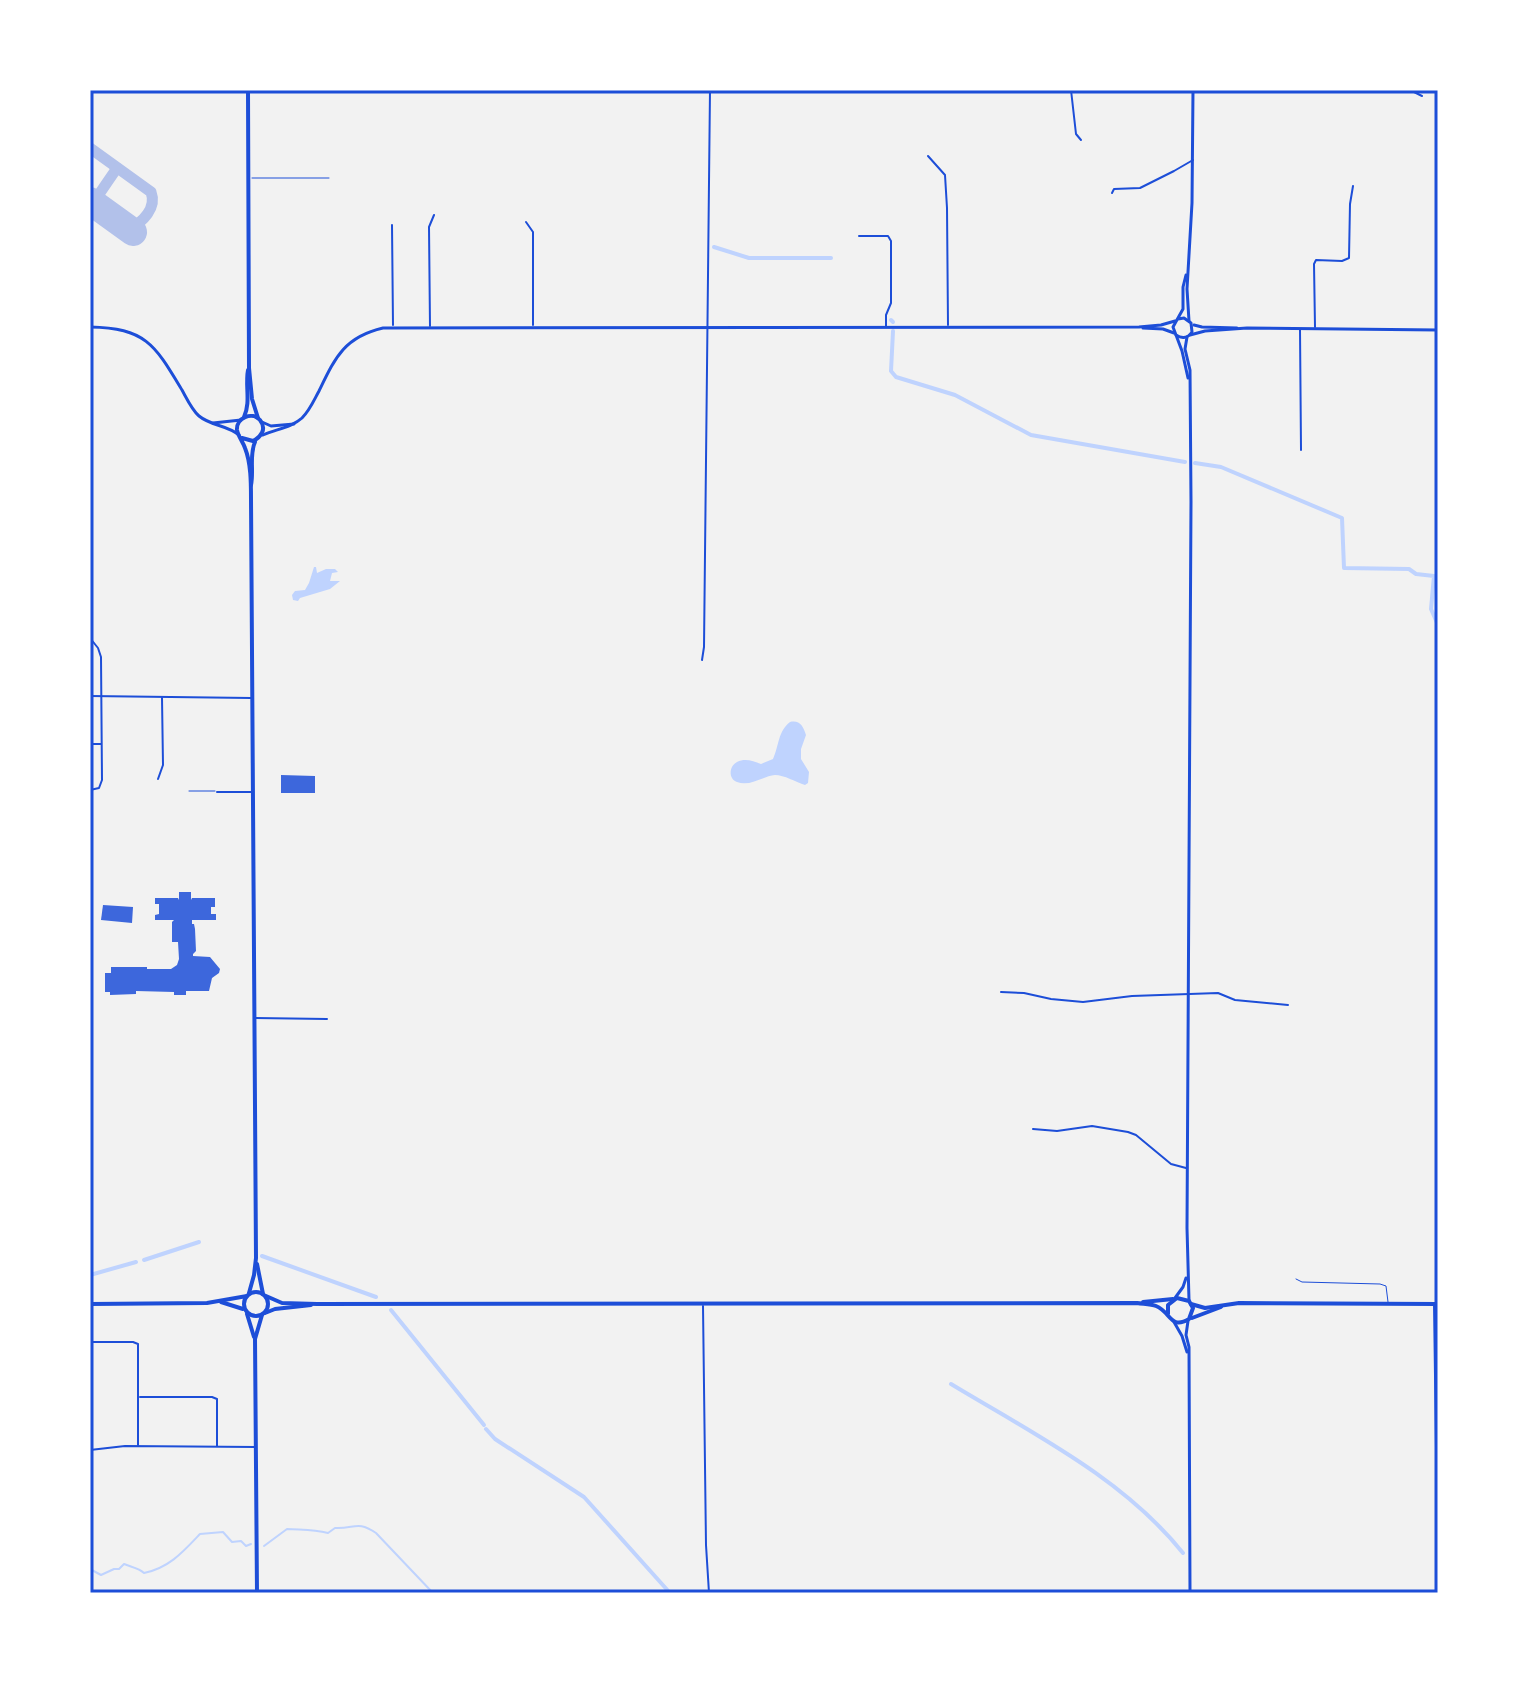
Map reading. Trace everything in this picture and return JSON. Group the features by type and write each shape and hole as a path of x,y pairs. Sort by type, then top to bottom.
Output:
{"main road":[{"path":"248,90 248,405 237,427 247,451 251,487 256,1258 254,1275 244,1302 255,1339 257,1593"},
{"path":"249,368 252,399 263,428 252,451 251,487"},
{"path":"242,419 252,416 259,420"},
{"path":"240,437 249,441 259,438"},
{"path":"255,1339 269,1303 256,1258"},
{"path":"90,1304 219,1302 257,1291 282,1303 317,1304 1137,1303 1181,1297 1205,1308 1227,1304 1436,1304"},
{"path":"1168,1314 1168,1305 1174,1299"},
{"path":"219,1302 252,1316 275,1309 317,1304"},
{"path":"1137,1303 1157,1306 1173,1321 1181,1323 1227,1304"},
{"path":"1189,1319 1193,1312 1190,1303"}],"street":[{"path":"702,660 710,90"},
{"path":"1071,90 1076,134 1081,140"},
{"path":"1190,1303 1187,1275 1190,370 1185,349 1192,329 1187,300 1187,271 1191,227 1193,90"},
{"path":"1410,90 1422,96"},
{"path":"928,156 945,175 948,327"},
{"path":"1112,193 1114,189 1140,188 1193,160"},
{"path":"1315,329 1314,264 1316,260 1342,261 1349,258 1353,186"},
{"path":"430,327 429,227 434,215"},
{"path":"526,222 533,232 533,327"},
{"path":"392,225 393,327"},
{"path":"859,236 888,236 891,241 891,303 886,326"},
{"path":"1187,271 1183,309 1173,327 1189,381"},
{"path":"259,438 294,424 305,415 334,360 347,345 364,333 393,327 1139,327 1184,318 1202,327 1241,328"},
{"path":"90,327 121,329 141,337 161,356 200,417 230,429 240,437"},
{"path":"1139,327 1163,329 1181,338 1205,331 1241,328 1438,330"},
{"path":"1300,329 1301,450"},
{"path":"213,423 242,419"},
{"path":"259,420 271,426 294,424"},
{"path":"90,638 101,657 102,744 102,780 99,788 90,790"},
{"path":"90,696 252,698"},
{"path":"158,779 163,765 162,697"},
{"path":"90,744 102,744"},
{"path":"217,792 253,792"},
{"path":"1001,992 1083,1002 1132,996 1218,993 1235,1000 1288,1005"},
{"path":"254,1018 327,1019"},
{"path":"1033,1129 1057,1131 1099,1126 1128,1132 1171,1164 1188,1168"},
{"path":"1174,1299 1187,1275"},
{"path":"703,1303 709,1593"},
{"path":"1436,1304 1437,1519"},
{"path":"1189,1319 1186,1331 1189,1347 1190,1593"},
{"path":"1173,1321 1188,1355"},
{"path":"90,1342 138,1344 138,1446"},
{"path":"139,1397 217,1399 217,1446"},
{"path":"90,1450 138,1446 256,1447"}],"lane":[{"path":"249,178 329,178"},
{"path":"189,791 217,792"},
{"path":"1296,1279 1302,1282 1380,1284 1386,1286 1388,1304"}],"water":[{"path":"314,567 317,573 335,569 338,572 332,573 330,581 340,581 330,589 293,600 295,591 305,590"},
{"path":"790,722 801,724 806,735 801,759 809,772 808,783 805,785 775,775 747,783 734,780 731,769 737,762 746,760 761,764 773,759 781,734"}],"building":[{"path":"281,775 315,776 315,793 281,793"},
{"path":"179,892 191,892 191,900 215,898 211,914 216,914 216,920 192,920 196,951 193,956 210,957 220,969 212,978 209,991 186,991 186,995 136,991 136,994 110,995 110,992 105,992 105,973 111,973 111,967 171,969 177,965 178,942 172,942 174,920 155,920 155,915 159,914 159,904 155,904 155,898 179,900"},
{"path":"103,905 133,907 132,923 101,920"}],"waterway":[{"path":"714,247 749,258 831,258"},
{"path":"893,331 891,371 896,377 955,395 1031,435 1185,462"},
{"path":"1195,463 1221,467 1342,518 1344,568 1409,569 1416,574 1434,576 1431,609 1438,625"},
{"path":"144,1260 199,1242"},
{"path":"262,1256 376,1297"},
{"path":"90,1275 136,1262"},
{"path":"391,1310 484,1425"},
{"path":"951,1384 1105,1479 1159,1526 1183,1553"},
{"path":"486,1429 495,1439 584,1497 670,1593"},
{"path":"264,1546 287,1529 328,1533 335,1528 364,1527 376,1533 433,1593"},
{"path":"90,1569 101,1575 124,1564 144,1573 153,1571 175,1558 200,1534 223,1532 232,1542 241,1541 246,1546 251,1544"}],"taxiway":[{"path":"90,148 151,192 152,204 148,214 129,229"},
{"path":"93,203 117,168"}],"runway":[{"path":"90,201 133,232"}]}
